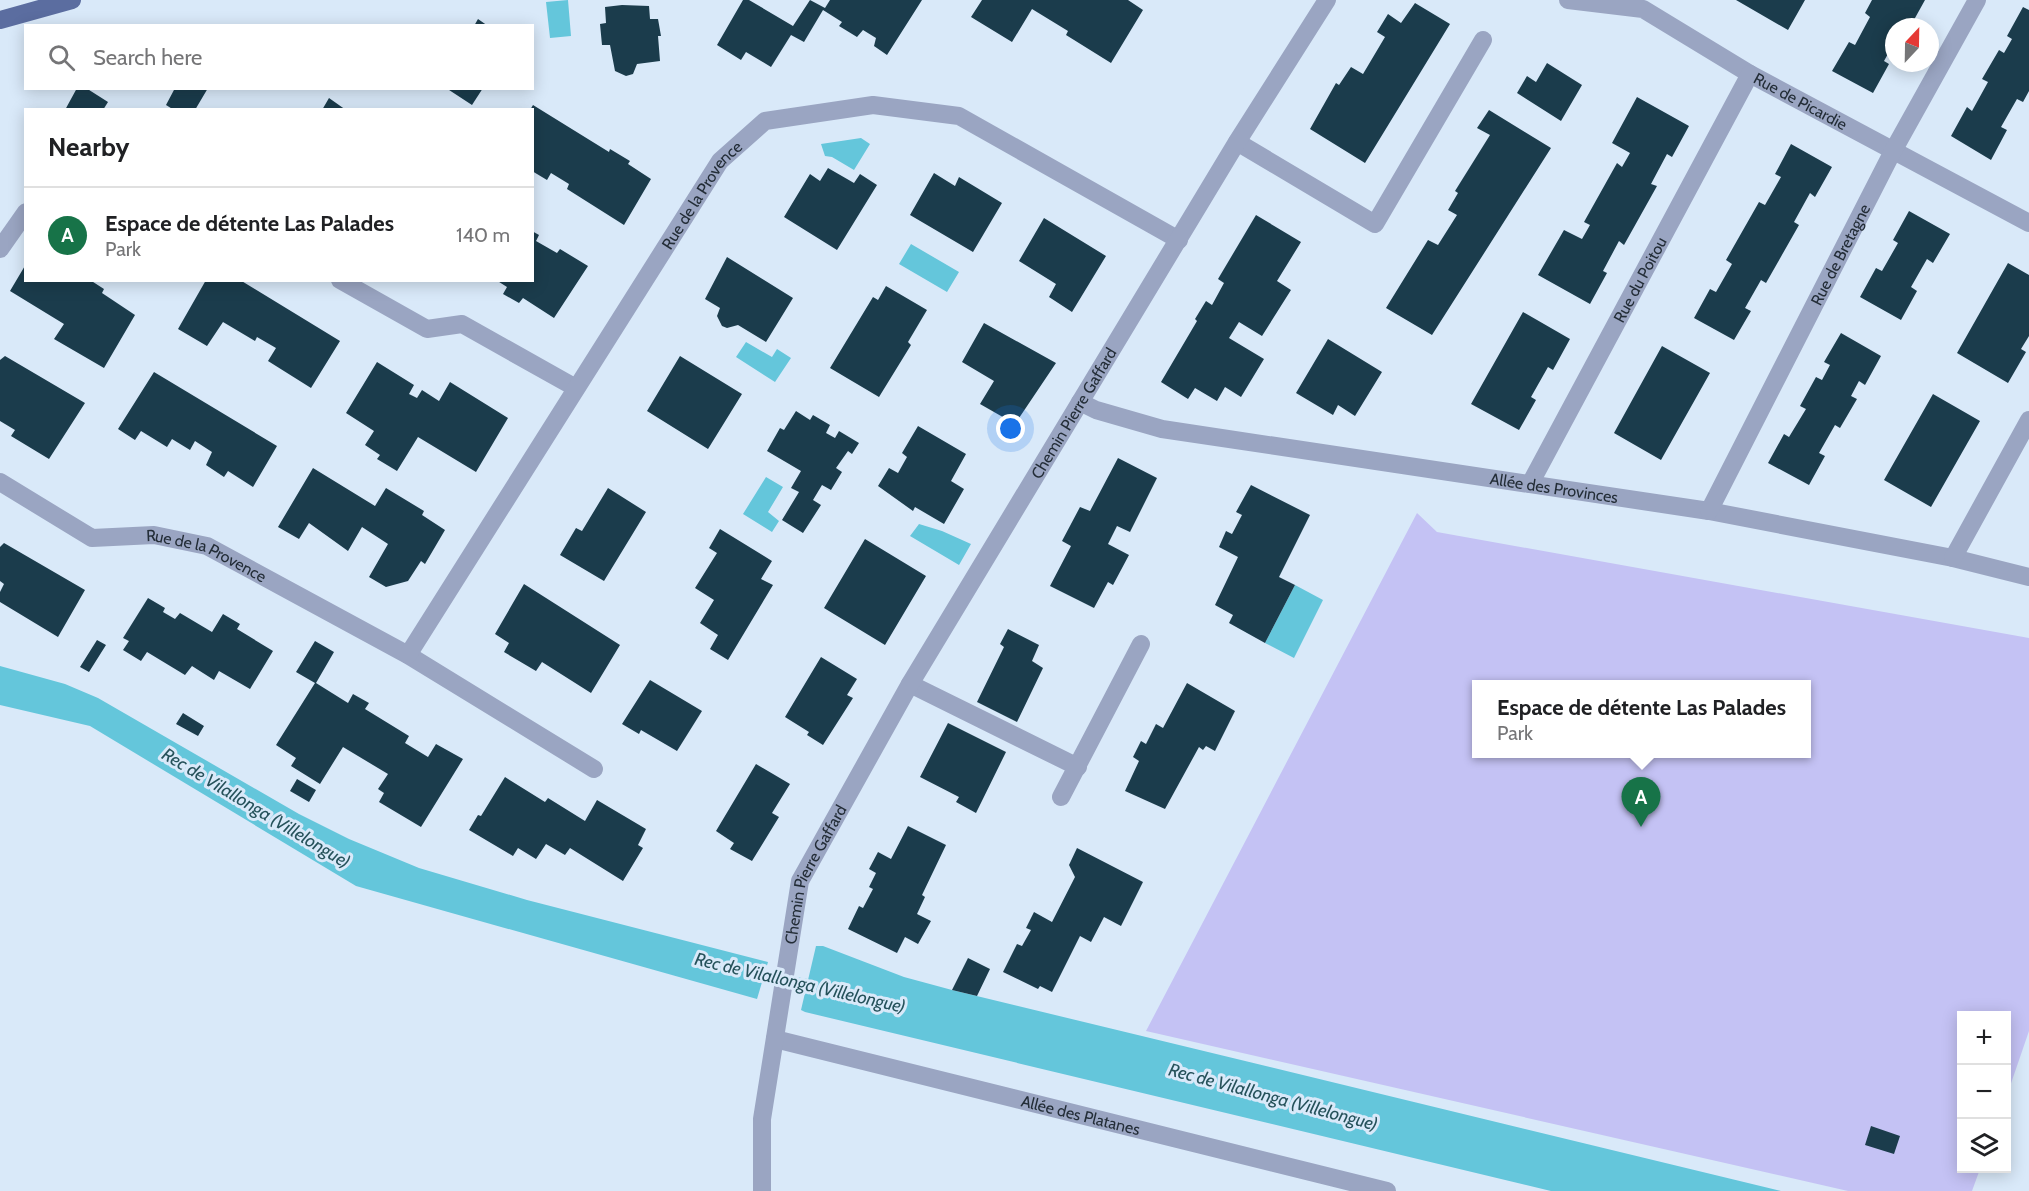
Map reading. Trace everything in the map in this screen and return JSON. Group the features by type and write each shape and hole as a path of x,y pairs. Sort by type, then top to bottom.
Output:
{"main road":[{"path":"0,20 72,0"}],"street":[{"name":"Chemin Pierre Gaffard","path":"762,1191 762,1119 800,881 910,684 1237,142 1326,0"},
{"name":"Rue de Picardie","path":"1568,0 1643,9 1750,74 2029,223"},
{"name":"Rue de Bretagne","path":"1708,511 1893,151 1977,0"},
{"path":"1237,142 1375,224 1483,40"},
{"name":"Rue du Poitou","path":"1530,484 1750,74"},
{"name":"Rue de la Provence","path":"408,655 720,161 765,121 873,105 959,116 1179,240"},
{"path":"0,249 24,215"},
{"path":"344,282 427,329 462,324 576,388"},
{"name":"Allée des Provinces","path":"1080,402 1096,410 1162,429 1708,511 1953,558 2029,577"},
{"path":"1953,558 2029,420"},
{"name":"Rue de la Provence","path":"0,482 92,538 154,535 207,546 408,655 594,769"},
{"path":"1061,797 1141,644"},
{"path":"910,684 1078,767"},
{"name":"Allée des Platanes","path":"775,1039 1387,1191"}],"shaded area":[{"path":"1417,513 1437,532 2029,638 2029,1031 2011,1083 2011,1011 1957,1011 1957,1173 1979,1173 1972,1191 1848,1191 1146,1031"}],"water":[{"path":"568,0 571,36 550,38 546,2"},
{"path":"861,138 870,144 854,170 832,157 825,156 821,144"},
{"path":"911,244 959,272 947,292 899,264"},
{"path":"746,342 772,357 777,349 791,358 775,382 736,357"},
{"path":"766,477 783,487 768,512 779,521 772,532 743,514"},
{"path":"919,524 971,544 959,565 910,536"},
{"path":"1295,585 1323,600 1294,658 1265,643"},
{"path":"0,666 65,684 98,698 299,814 349,839 419,868 527,900 768,962 757,999 356,886 90,726 0,705"},
{"path":"816,946 823,946 904,977 952,990 1781,1191 1551,1191 805,1012 801,1010"}],"building":[{"path":"743,0 749,0 793,26 810,0 825,8 830,0 922,0 887,55 874,46 876,38 863,30 857,37 839,26 842,22 823,10 804,42 791,35 771,67 746,52 741,60 717,45"},
{"path":"982,0 1128,0 1143,10 1111,63 1066,35 1068,31 1032,9 1012,42 971,17"},
{"path":"1736,0 1805,0 1788,30"},
{"path":"1872,0 1925,0 1915,18 1885,18 1885,71 1873,93 1832,71 1849,42 1855,45 1870,17 1865,13"},
{"path":"1415,3 1450,24 1365,163 1310,129 1336,83 1339,85 1351,67 1363,74 1385,37 1377,32 1388,14 1401,23"},
{"path":"649,6 650,19 658,19 661,36 658,36 660,61 637,64 633,74 626,76 615,71 610,45 602,45 600,24 606,23 605,7"},
{"path":"2023,7 2029,10 2029,91 2023,102 2017,99 2001,127 2007,130 1991,160 1951,136 1967,107 1972,111 1988,82 1982,79 1999,50 2004,53 2012,39 2007,36"},
{"path":"478,19 485,24 475,24"},
{"path":"1547,63 1582,85 1561,121 1517,93 1527,76 1536,82"},
{"path":"76,90 89,90 108,102 104,108 66,108"},
{"path":"174,90 207,90 196,108 171,108 166,105"},
{"path":"449,90 482,90 472,105"},
{"path":"1637,97 1689,126 1672,157 1667,154 1651,184 1657,186 1624,245 1619,241 1603,271 1607,273 1590,304 1538,275 1564,230 1582,239 1590,225 1584,222 1617,163 1622,167 1630,153 1612,143"},
{"path":"329,98 343,108 323,108"},
{"path":"533,105 609,152 610,149 630,161 628,164 651,179 624,225 567,189 569,184 551,173 547,180 534,172 534,108 531,108"},
{"path":"1489,110 1551,148 1432,335 1386,308 1428,240 1438,245 1457,215 1448,210 1458,193 1455,191 1490,135 1477,128"},
{"path":"1791,144 1832,167 1815,197 1810,193 1794,222 1799,225 1766,283 1761,280 1745,308 1751,311 1734,340 1694,318 1710,289 1716,292 1732,264 1726,260 1759,202 1765,205 1781,177 1775,174"},
{"path":"828,168 854,183 860,174 877,185 837,250 784,217 810,174 820,181"},
{"path":"934,173 955,186 959,177 1002,203 973,252 910,215"},
{"path":"1909,211 1950,234 1933,263 1927,259 1911,287 1917,291 1901,320 1860,297 1876,268 1882,271 1898,243 1893,240"},
{"path":"1256,215 1301,242 1277,281 1291,290 1262,336 1239,322 1229,338 1264,359 1241,397 1225,387 1217,401 1195,388 1188,399 1161,382 1197,321 1195,319 1206,301 1212,305 1224,283 1218,279"},
{"path":"1044,218 1106,256 1072,312 1049,297 1056,284 1019,261"},
{"path":"534,232 539,235 536,241 557,253 560,249 588,266 554,318 523,298 519,303 503,294 507,287 499,282 534,282"},
{"path":"727,257 793,298 766,342 738,325 727,328 722,326 717,316 720,308 705,299"},
{"path":"2008,263 2029,275 2029,336 2021,349 2026,352 2008,383 1957,353"},
{"path":"24,267 24,282 93,282 104,289 102,293 135,315 104,368 54,339 64,324 10,291"},
{"path":"205,282 243,282 340,341 311,388 268,361 276,348 257,337 255,341 223,322 207,346 178,329"},
{"path":"886,286 927,310 908,342 911,345 879,397 830,368 873,297 878,300"},
{"path":"1523,312 1570,339 1553,370 1548,367 1531,397 1536,400 1519,430 1471,404"},
{"path":"984,323 1056,363 1015,424 980,404 994,381 962,362"},
{"path":"1841,333 1881,356 1865,385 1859,381 1851,396 1857,399 1840,428 1835,425 1819,453 1825,456 1809,485 1768,463 1784,434 1789,437 1806,409 1800,406 1816,377 1822,380 1830,365 1824,362"},
{"path":"1328,339 1382,372 1355,416 1338,405 1333,415 1296,393"},
{"path":"1662,346 1710,373 1661,460 1614,433"},
{"path":"5,356 85,403 49,459 11,436 15,430 0,421 0,360"},
{"path":"680,356 742,394 708,449 647,411"},
{"path":"377,362 414,385 409,394 417,398 422,390 439,401 450,382 508,418 476,472 418,437 397,471 377,459 380,455 365,445 374,431 346,413"},
{"path":"154,372 277,446 253,487 228,471 224,477 206,465 212,452 195,441 190,450 172,439 167,447 141,431 135,440 118,429"},
{"path":"1933,394 1980,421 1931,507 1884,480"},
{"path":"796,411 810,420 813,415 830,425 826,433 835,438 839,431 859,443 852,454 848,451 836,468 842,472 831,490 822,485 813,500 821,505 803,533 782,520 799,492 791,488 801,471 767,451 780,428 784,430"},
{"path":"918,426 966,454 951,481 964,489 944,524 915,507 913,511 878,486 889,468 898,473 907,457 902,453"},
{"path":"1118,458 1157,478 1130,532 1117,526 1108,544 1129,555 1113,585 1108,582 1094,608 1050,586 1071,546 1062,541 1080,507 1090,511"},
{"path":"313,468 375,506 386,488 424,511 422,515 445,530 425,564 421,561 408,581 386,587 369,577 388,544 362,527 348,551 309,523 299,539 278,527"},
{"path":"1251,485 1310,515 1279,577 1295,585 1265,643 1229,623 1233,615 1215,605 1238,557 1219,547 1226,531 1232,534 1242,515 1236,512"},
{"path":"608,488 646,512 604,581 560,555 576,528 582,531"},
{"path":"720,529 772,561 761,579 773,585 728,660 710,649 718,635 700,623 714,600 695,588 717,553 709,548"},
{"path":"865,539 926,576 885,645 824,608"},
{"path":"4,543 85,590 58,637 0,602 0,592 4,584 0,581 0,547"},
{"path":"524,584 620,645 591,693 542,662 536,671 504,652 509,643 495,634"},
{"path":"148,598 165,608 163,612 175,619 180,613 212,632 223,614 240,624 237,629 273,651 250,689 219,671 214,680 192,666 185,675 147,652 141,661 123,650 129,641 123,638"},
{"path":"1008,629 1039,645 1032,661 1043,668 1017,722 977,702 1004,647 1000,644"},
{"path":"97,640 106,645 89,672 80,667"},
{"path":"315,641 334,652 316,683 348,703 353,694 369,703 365,709 409,736 405,743 428,757 436,744 463,759 421,827 379,802 384,793 378,789 388,774 343,747 320,784 291,766 296,758 276,745 315,683 296,672"},
{"path":"821,657 857,679 847,695 853,698 823,745 807,735 809,732 785,717"},
{"path":"650,680 702,711 677,751 641,730 639,734 622,724"},
{"path":"1187,683 1235,711 1215,751 1206,746 1203,750 1199,747 1165,809 1125,791 1139,761 1133,757 1141,741 1146,744 1156,724 1163,728"},
{"path":"183,713 204,726 198,736 176,724"},
{"path":"948,723 1006,752 976,813 956,802 959,797 920,777"},
{"path":"756,764 790,784 772,813 779,817 752,861 730,849 734,843 716,831"},
{"path":"505,777 545,802 548,798 585,821 597,800 646,829 638,845 643,848 623,881 570,848 565,855 546,844 536,859 518,848 513,856 469,830 478,815 481,816"},
{"path":"297,779 316,790 309,802 290,791"},
{"path":"908,826 946,845 922,895 925,897 917,914 931,921 918,944 905,937 897,953 848,929 859,906 863,908 873,889 869,887 876,873 869,869 878,852 891,859"},
{"path":"1077,848 1143,882 1121,926 1104,917 1091,942 1080,936 1052,992 1040,986 1038,989 1003,972 1017,944 1022,946 1031,930 1026,928 1034,912 1052,922 1075,877 1069,865"},
{"path":"968,958 990,969 977,996 952,990"},
{"path":"1871,1126 1900,1136 1894,1154 1865,1145"}],"waterway":[{"name":"Rec de Vilallonga (Villelongue)","path":"752,975 819,986"}],"place":[{"name":"Espace de détente Las Palades","path":"1641,827"}]}
